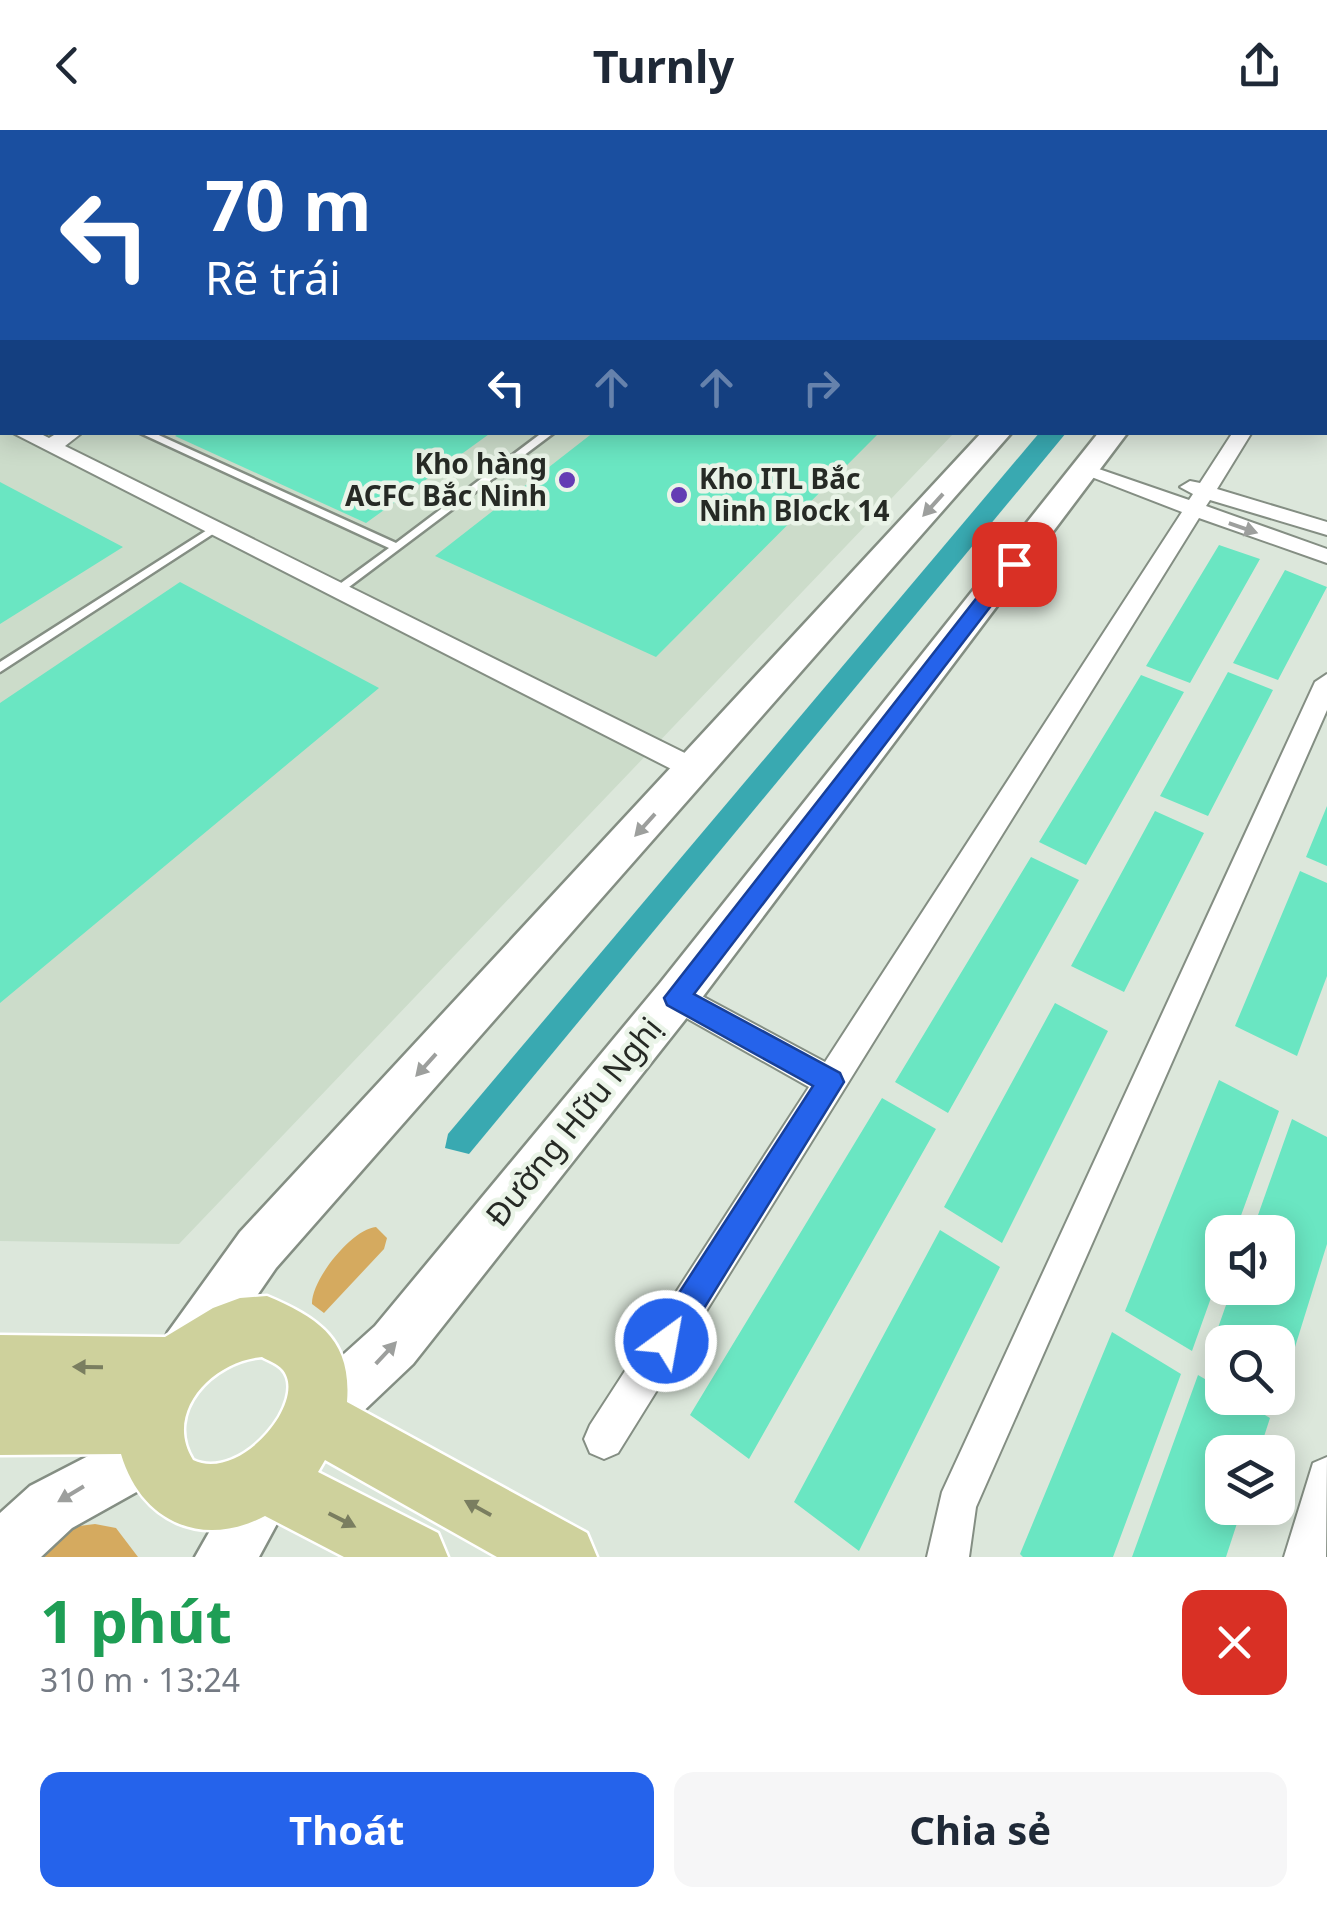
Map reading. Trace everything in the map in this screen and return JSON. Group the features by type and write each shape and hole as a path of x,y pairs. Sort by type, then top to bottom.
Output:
{"main road":[{"path":"270,1483 230,1501 190,1497 162,1474 166,1401 258,1250 995,435"},
{"name":"Đường Hữu Nghị","path":"314,1419 394,1345 676,998 1099,454"},
{"path":"0,1554 166,1401 206,1340 237,1327 281,1330 304,1347 311,1360 318,1389 314,1419 302,1448 270,1483 225,1557"},
{"path":"0,1366 166,1401"},
{"path":"0,1423 166,1401"},
{"path":"314,1419 562,1557"},
{"path":"270,1483 414,1557"}],"street":[{"path":"26,435 341,589 696,770"},
{"path":"50,446 69,435"},
{"path":"604,1439 1241,435"},
{"path":"1099,454 1201,499 1327,529"},
{"path":"1201,499 1227,522 1327,556"},
{"path":"948,1557 956,1506 1327,682"},
{"path":"676,998 831,1082"},
{"path":"1305,1557 1327,1477"}],"lane":[{"path":"150,435 396,548"},
{"path":"341,589 546,435"},
{"path":"0,668 215,528"}],"shaded area":[{"path":"0,435 952,435 179,1244 0,1241"},
{"path":"376,1227 387,1238 384,1249 324,1313 312,1304 325,1270 356,1236"},
{"path":"95,1524 116,1528 138,1557 24,1557 71,1527"}],"water":[{"path":"1037,435 1064,435 469,1154 445,1148 448,1134"}],"building":[{"path":"176,435 488,435 366,523"},
{"path":"590,435 877,435 656,657 435,556"},
{"path":"0,482 123,547 0,624"},
{"path":"1219,545 1260,559 1190,683 1146,666"},
{"path":"1285,570 1327,587 1278,680 1233,663"},
{"path":"180,582 379,688 0,1003 0,703"},
{"path":"1228,672 1273,690 1208,816 1160,796"},
{"path":"1141,675 1184,692 1086,865 1039,842"},
{"path":"1327,806 1327,866 1306,857"},
{"path":"1155,811 1204,833 1124,992 1071,966"},
{"path":"1031,857 1079,880 948,1113 895,1082"},
{"path":"1300,871 1327,883 1327,976 1297,1056 1235,1026"},
{"path":"1055,1003 1108,1031 1002,1243 944,1207"},
{"path":"1219,1080 1279,1111 1241,1215 1205,1215 1205,1305 1208,1305 1192,1351 1125,1311"},
{"path":"882,1098 936,1129 749,1459 690,1415"},
{"path":"1292,1119 1327,1137 1327,1244 1295,1347 1295,1325 1219,1325 1226,1305 1295,1305 1295,1215 1258,1215"},
{"path":"940,1230 1000,1267 859,1551 794,1502"},
{"path":"1112,1332 1181,1374 1113,1557 1023,1557 1020,1554"},
{"path":"1198,1375 1205,1379 1205,1415 1270,1418 1264,1435 1205,1435 1205,1525 1236,1525 1226,1557 1132,1557"}],"place":[{"name":"Kho hàng ACFC Bắc Ninh","path":"567,480"},
{"name":"Kho ITL Bắc Ninh Block 14","path":"679,495"}],"route":[{"path":"666,1341 831,1082 676,998 1014,564"}]}
